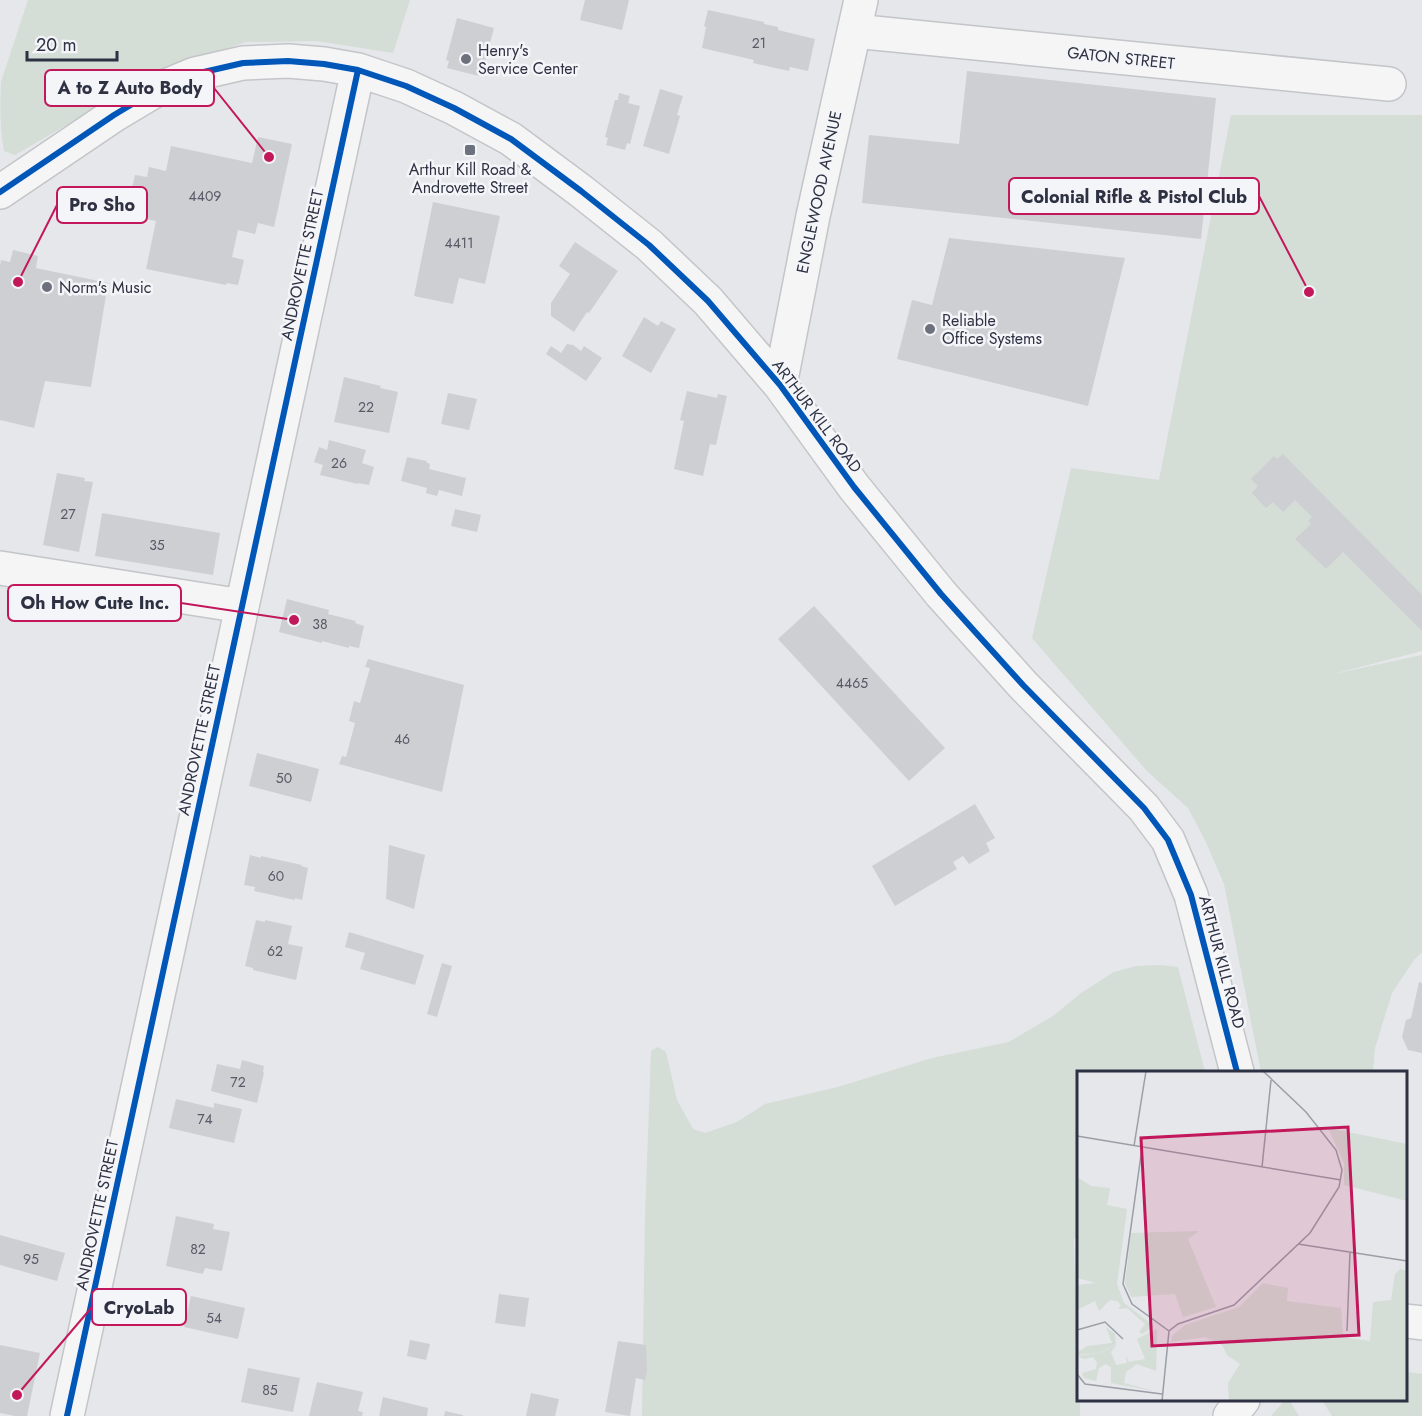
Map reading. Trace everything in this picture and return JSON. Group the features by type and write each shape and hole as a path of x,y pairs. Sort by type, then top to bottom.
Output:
{"street":[{"name":"GATON STREET","path":"858,16 1389,84"},
{"name":"ENGLEWOOD AVENUE","path":"780,385 813,216 858,16"},
{"name":"ARTHUR KILL ROAD","path":"0,192 114,115 154,91 195,74 243,63 288,61 358,70 406,86 512,139 649,245 708,301 780,385 854,487 941,594 1023,685 1144,808 1168,840 1191,895 1237,1071"},
{"name":"ANDROVETTE STREET","path":"73,1415 242,606 358,70"},
{"path":"0,568 242,606"},
{"path":"1407,1321 1422,1323"},
{"path":"1230,1416 1242,1401"}],"shaded area":[{"path":"28,0 410,0 393,53 317,41 246,42 173,67 115,97 15,155 4,151 1,82"},
{"path":"1231,115 1422,115 1422,651 1329,675 1422,655 1422,952 1392,993 1375,1048 1373,1071 1261,1071 1224,884 1205,840 1188,808 1147,771 1032,638 1071,468 1159,480"},
{"path":"1136,966 1178,967 1205,1071 1077,1071 1077,1238 1074,1239 1077,1401 1080,1401 1080,1416 642,1416 645,1218 651,1051 658,1047 666,1052 677,1100 693,1129 705,1133 737,1122 765,1104 838,1087 932,1058 1009,1042 1053,1016 1081,993 1114,972"},
{"path":"1407,1372 1422,1374 1422,1416 1332,1416 1323,1401 1407,1401"},
{"path":"1284,1401 1290,1401 1299,1416 1271,1416"}],"building":[{"path":"585,0 629,0 622,30 580,20"},
{"path":"708,10 764,22 764,24 778,27 778,30 815,39 808,71 790,67 789,71 702,48"},
{"path":"457,18 494,28 483,70 481,69 479,76 447,68 449,61 446,60"},
{"path":"967,71 1216,98 1201,239 862,203 869,135 959,144"},
{"path":"660,89 683,96 669,154 643,146"},
{"path":"619,93 630,96 628,103 640,106 630,144 627,143 625,150 606,145 608,138 605,137"},
{"path":"258,137 292,144 274,227 258,223 255,234 238,230 232,257 244,260 238,285 227,283 226,285 146,269 156,221 126,215 135,175 147,177 149,167 166,171 171,146 252,163"},
{"path":"433,202 500,216 485,284 459,278 453,304 414,296"},
{"path":"949,238 1125,258 1088,406 897,359 912,300 932,305"},
{"path":"575,242 618,271 574,332 551,316 551,303 570,274 559,266"},
{"path":"13,250 38,256 36,268 108,283 91,387 45,381 34,428 0,420 0,265 1,260 10,262"},
{"path":"644,317 658,326 661,321 676,329 651,373 622,356"},
{"path":"567,344 581,351 584,346 602,358 586,381 546,354 551,346 561,353"},
{"path":"344,377 398,392 389,433 334,422"},
{"path":"687,391 717,398 718,394 727,396 716,445 710,444 703,476 674,469 684,421 680,420"},
{"path":"448,393 477,399 469,430 441,424"},
{"path":"329,440 366,450 362,463 374,467 369,485 320,475 323,465 314,462 319,447 327,450"},
{"path":"1283,454 1422,595 1422,631 1343,552 1326,569 1295,539 1311,524 1308,521 1312,517 1295,500 1283,512 1273,502 1266,508 1252,493 1258,486 1251,479 1274,456 1277,459"},
{"path":"407,457 427,461 430,464 429,469 466,478 462,496 439,490 437,496 426,493 427,488 401,481"},
{"path":"57,473 85,478 84,481 93,482 79,552 43,545"},
{"path":"455,509 481,515 477,532 451,526"},
{"path":"102,513 220,533 213,575 95,556"},
{"path":"287,599 329,610 328,614 356,621 355,623 364,626 359,648 349,646 349,648 322,641 322,643 279,632"},
{"path":"814,606 945,748 909,781 778,639"},
{"path":"368,659 464,685 442,792 339,764 342,756 346,757 355,723 349,721 354,701 360,703 370,668 365,667"},
{"path":"257,753 319,769 311,802 249,786"},
{"path":"975,804 995,838 986,843 990,851 969,864 963,856 953,862 957,869 895,906 872,866"},
{"path":"389,845 425,855 414,909 386,899"},
{"path":"250,855 308,868 302,900 254,891 255,887 244,885"},
{"path":"256,920 292,926 288,944 303,947 296,980 245,966"},
{"path":"349,932 424,955 415,985 360,969 365,953 345,947"},
{"path":"442,963 452,966 437,1017 427,1014"},
{"path":"1419,982 1422,983 1422,1053 1408,1050 1402,1037 1406,1020 1411,1018"},
{"path":"242,1060 264,1066 257,1103 211,1091 217,1064 240,1069"},
{"path":"176,1099 214,1108 214,1103 242,1109 234,1143 169,1128"},
{"path":"176,1216 214,1224 213,1229 230,1232 222,1271 205,1268 203,1274 166,1266"},
{"path":"0,1235 65,1253 57,1281 0,1265"},
{"path":"499,1294 529,1298 525,1327 495,1323"},
{"path":"191,1296 245,1308 238,1339 184,1327"},
{"path":"410,1340 430,1344 426,1360 407,1356"},
{"path":"618,1341 646,1345 647,1372 645,1380 636,1378 630,1416 605,1412"},
{"path":"0,1345 40,1353 27,1416 0,1413"},
{"path":"248,1368 300,1378 293,1412 241,1402"},
{"path":"317,1382 363,1392 358,1411 363,1412 362,1416 309,1416"},
{"path":"531,1393 559,1399 555,1416 526,1416"},
{"path":"383,1397 428,1408 427,1416 379,1416"},
{"path":"445,1411 463,1415 463,1416 444,1416"}],"cycle path":[{"path":"0,192 114,115 154,91 195,74 243,63 288,61 358,70 406,86 454,108 511,139 649,245 708,301 780,385 854,487 941,594 1023,685 1144,808 1168,840 1191,895 1237,1071"},
{"path":"67,1416 358,70"}],"place":[{"name":"Henry's Service Center","path":"466,59"},
{"name":"Arthur Kill Road & Androvette Street","path":"470,150"},
{"name":"A to Z Auto Body","path":"269,157"},
{"name":"Pro Sho","path":"18,282"},
{"name":"Norm's Music","path":"47,287"},
{"name":"Colonial Rifle & Pistol Club","path":"1309,292"},
{"name":"Reliable Office Systems","path":"930,329"},
{"name":"Oh How Cute Inc.","path":"294,620"},
{"name":"CryoLab","path":"17,1395"}]}
